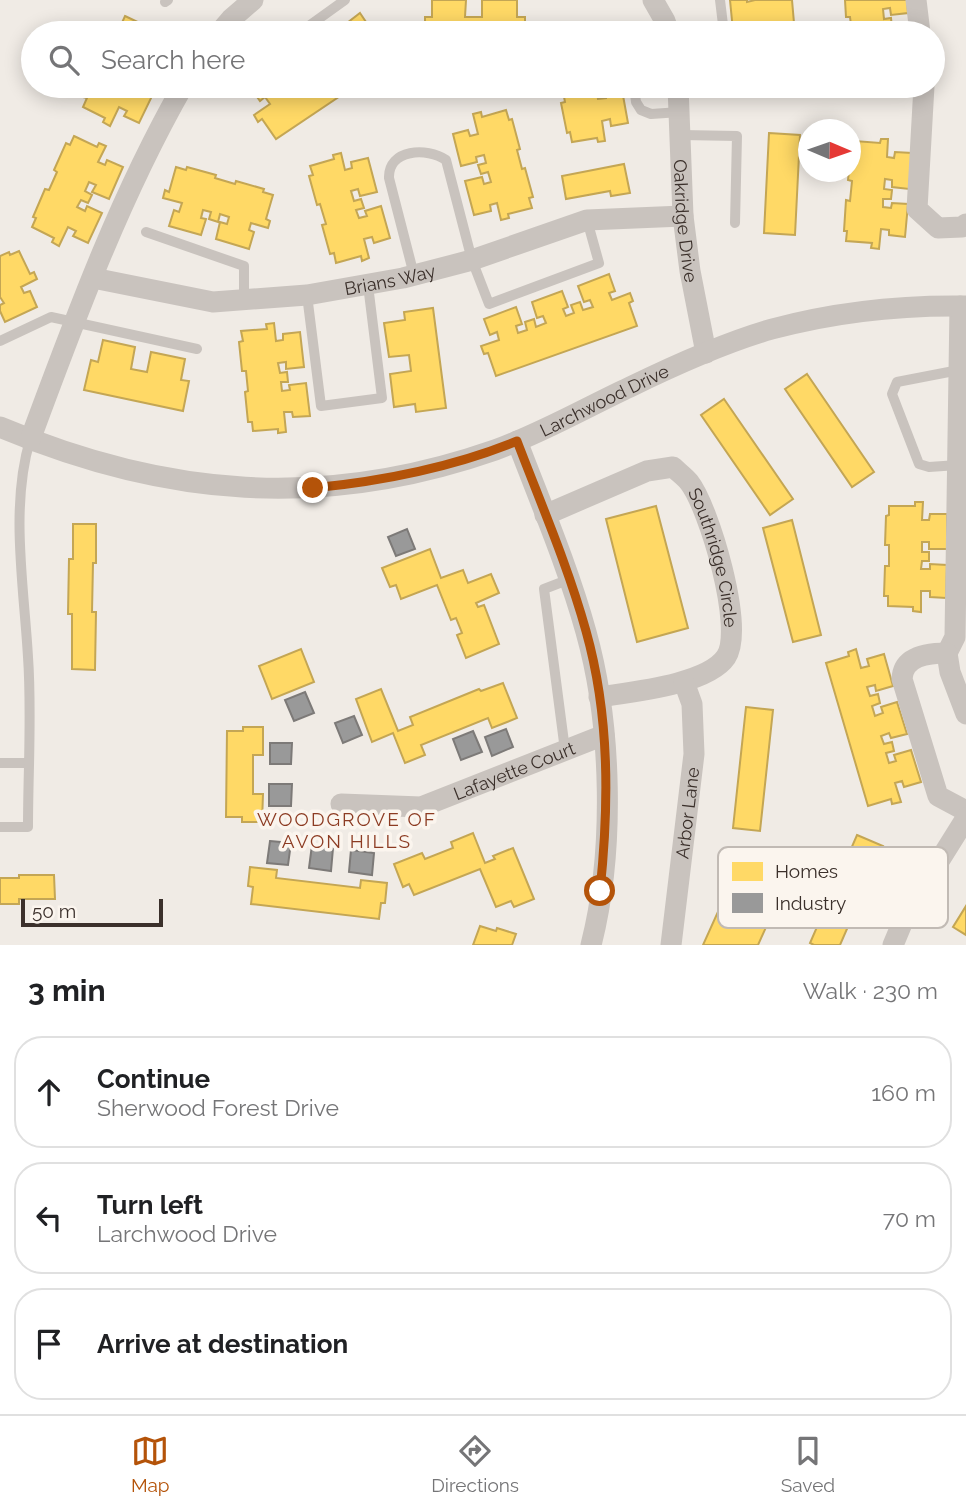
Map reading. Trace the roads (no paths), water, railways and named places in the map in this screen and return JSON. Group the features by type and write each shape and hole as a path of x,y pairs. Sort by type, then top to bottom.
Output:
{"street":[{"path":"229,21 253,0"},
{"path":"653,0 665,21"},
{"path":"916,0 919,21"},
{"path":"30,440 74,323 140,166 177,98"},
{"name":"Oakridge Drive","path":"679,98 683,216 690,271 706,353"},
{"path":"923,98 917,208 938,228 962,227 966,224"},
{"name":"Brians Way","path":"93,278 213,302 307,295 368,285 472,260 587,220 683,216"},
{"path":"963,306 958,465 961,615 947,653 950,672 966,715"},
{"name":"Larchwood Drive","path":"0,427 71,455 131,472 233,488 313,488 432,469 517,441 706,353 770,330 871,310 963,306"},
{"path":"517,441 570,579 587,634 599,697 607,788 606,837 592,945"},
{"name":"Southridge Circle","path":"545,514 647,471 673,467 690,483 707,519 719,557 730,607 732,636 726,657 713,668 684,682 599,697"},
{"path":"947,653 930,653 907,663 902,670 902,679 938,796 966,811"},
{"name":"Arbor Lane","path":"671,945 694,754 692,704 684,682"},
{"name":"Lafayette Court","path":"341,804 421,807 604,735"},
{"path":"948,847 966,818"},
{"path":"893,945 900,928"}],"lane":[{"path":"316,21 345,0"},
{"path":"720,0 723,21"},
{"path":"636,98 641,110 651,114 680,112"},
{"path":"682,135 737,136 735,223"},
{"path":"414,275 389,178 389,170 394,161 406,155 421,151 436,153 446,160 472,260 489,304 599,263 587,220"},
{"path":"146,232 244,266 244,300"},
{"path":"307,295 321,406 382,398 368,285"},
{"path":"0,341 51,317 197,349"},
{"path":"958,465 929,467 919,464 892,394 897,382 962,380"},
{"path":"0,827 27,827 28,659 21,578 21,475 30,440"},
{"path":"565,750 544,589 570,579"},
{"path":"0,763 28,763"}],"district":[{"name":"WOODGROVE OF AVON HILLS","path":"347,830"}]}
